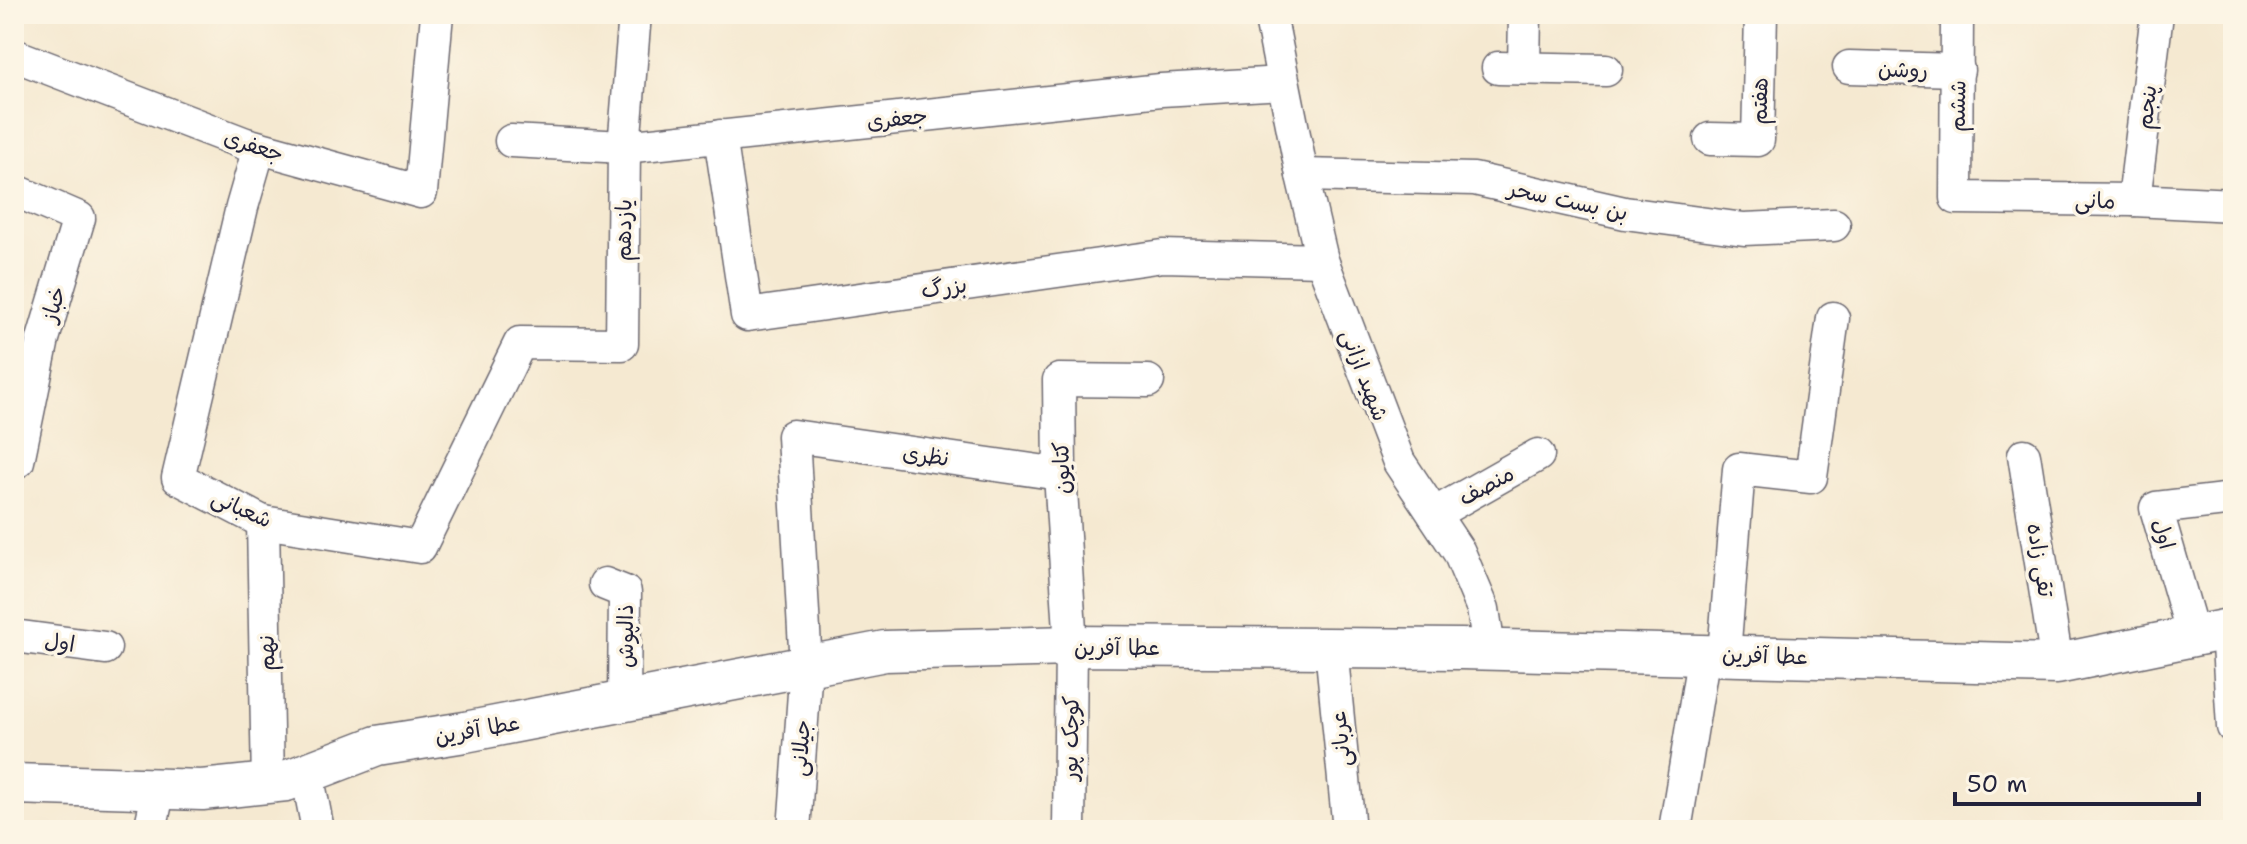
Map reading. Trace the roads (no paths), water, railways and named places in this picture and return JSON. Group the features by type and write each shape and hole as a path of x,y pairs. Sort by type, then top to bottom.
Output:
{"street":[{"name":"جعفری","path":"14,55 259,148 421,192 437,14"},
{"name":"یازدهم","path":"520,343 622,344 624,147 635,14"},
{"name":"شهید ازانی","path":"1270,14 1322,260 1399,462 1459,552 1483,609 1489,649"},
{"path":"1525,14 1511,67 1606,70"},
{"name":"هفتم","path":"1710,139 1758,140 1761,14"},
{"name":"ششم","path":"1956,198 1957,14"},
{"name":"پنجم","path":"2134,200 2157,14"},
{"name":"روشن","path":"1849,67 1958,70"},
{"name":"جعفری","path":"511,141 624,147 1161,90 1283,83"},
{"name":"بزرگ","path":"720,136 747,315 1163,256 1322,260"},
{"name":"شعبانی","path":"259,148 242,207 178,478 263,522 420,547 520,343"},
{"name":"بن بست سحر","path":"1302,175 1474,179 1625,213 1744,229 1834,225"},
{"name":"خباز","path":"14,190 79,218 43,339 18,461"},
{"name":"مانی","path":"1956,198 2134,200 2233,205"},
{"path":"1675,830 1714,654 1739,469 1811,477 1833,318"},
{"name":"کتایون","path":"1071,646 1060,474 1059,380 1148,381"},
{"name":"نظری","path":"806,666 793,436 1060,474"},
{"name":"منصف","path":"1434,514 1538,455"},
{"name":"تقی زاده","path":"2024,455 2057,664"},
{"name":"اول","path":"2218,631 2156,508 2233,499"},
{"name":"نهم","path":"263,522 268,783"},
{"name":"ذالپوش","path":"605,584 625,592 624,702"},
{"path":"2218,631 2233,727"},
{"name":"عطا آفرین","path":"14,784 202,790 286,781 377,746 885,651 1071,646 1489,649 2057,664 2218,631"},
{"name":"اول","path":"14,636 105,648"},
{"name":"کوچک پور","path":"1069,830 1071,646"},
{"name":"عربانی","path":"1331,648 1349,830"},
{"name":"جیلانی","path":"794,830 806,666"},
{"path":"307,773 318,830"},
{"path":"150,830 159,789"}]}
